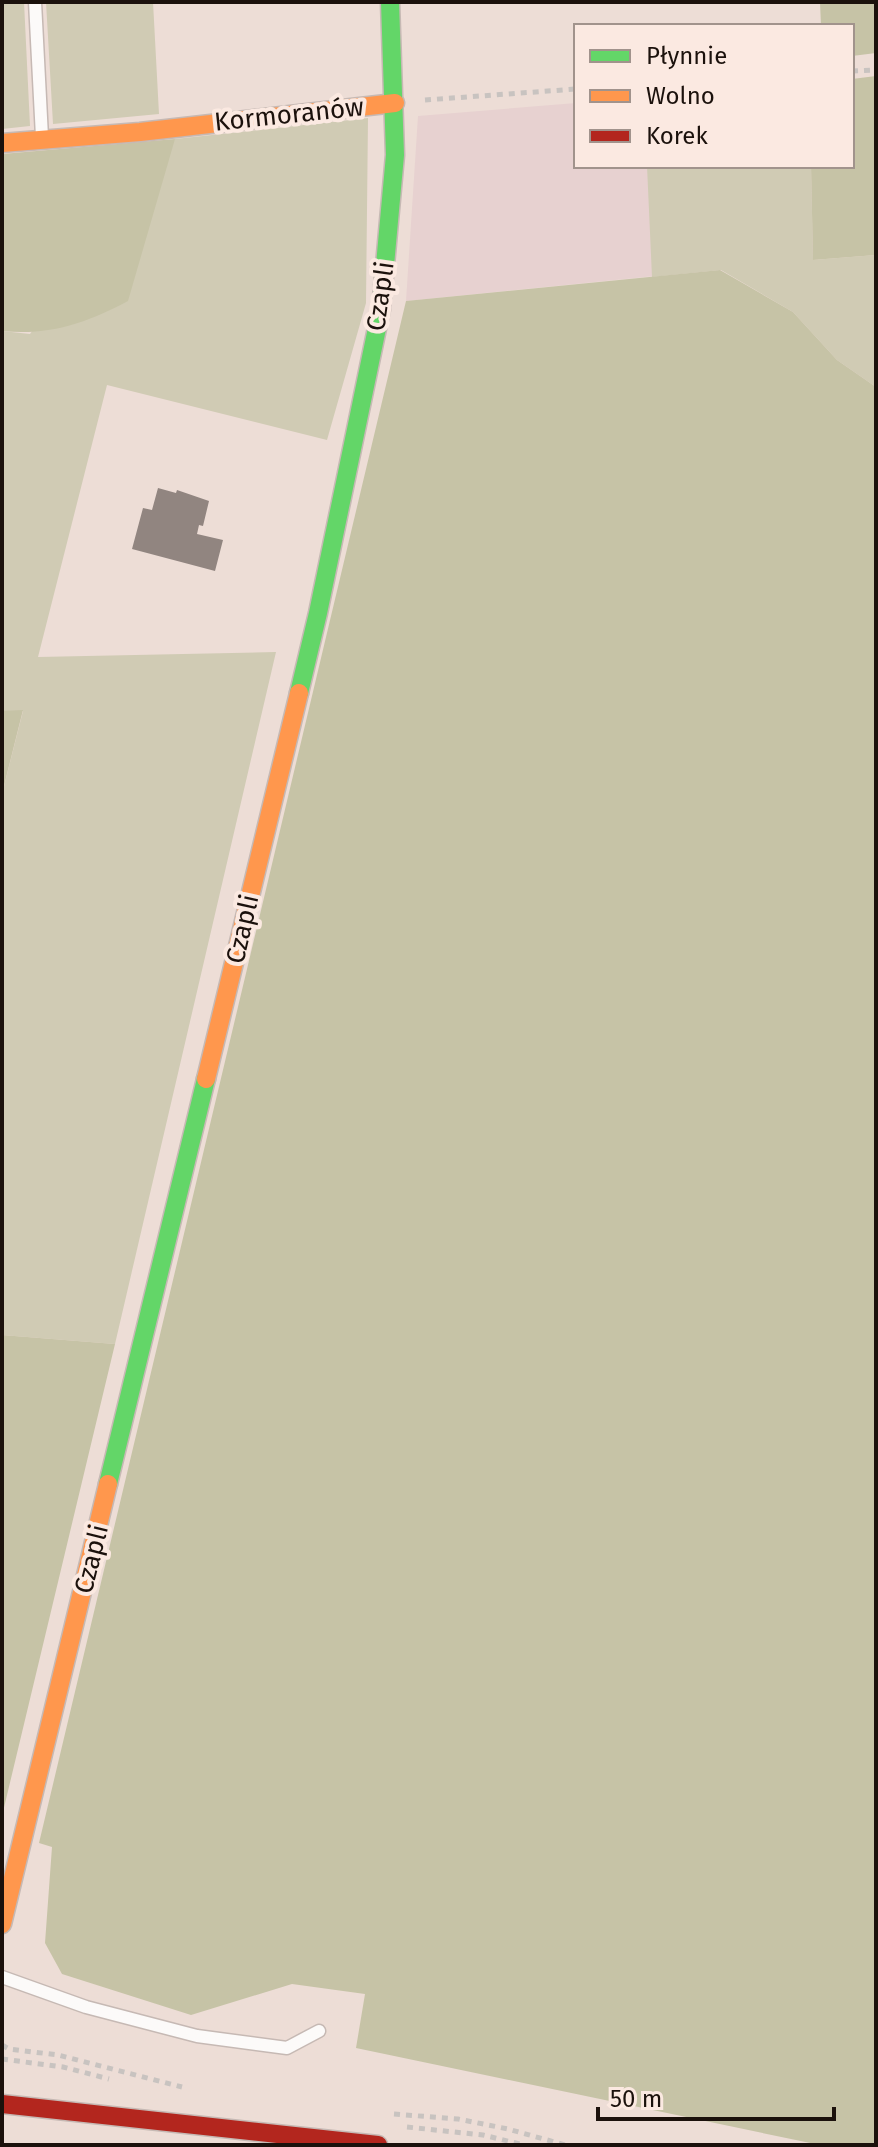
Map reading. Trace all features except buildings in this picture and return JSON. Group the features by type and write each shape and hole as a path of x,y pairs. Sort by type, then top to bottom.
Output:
{"street":[{"name":"Czapli","path":"2,1924 318,613 381,309 395,155 390,2"},
{"name":"Kormoranów","path":"2,143 140,132 395,103"},
{"path":"2,2104 378,2145"}],"lane":[{"path":"35,2 42,140"},
{"path":"2,1977 101,2011 197,2036 287,2048 319,2031"}],"path":[{"path":"854,71 876,70"},
{"name":"Kormoranów","path":"395,103 574,89"},
{"path":"2,2045 9,2049 58,2055 192,2090"},
{"path":"387,2113 458,2119 565,2145"}],"shaded area":[{"path":"2,2 24,2 30,126 2,129"},
{"path":"46,2 153,2 159,114 53,124"},
{"path":"820,2 876,2 876,53 854,56 854,24 821,24"},
{"path":"876,76 876,255 813,260 811,168 854,168 854,79"},
{"path":"574,103 574,168 811,168 813,260 406,301 418,116"},
{"path":"368,118 366,303 327,440 107,385 38,657 276,652 115,1344 2,1335 2,794 23,711 2,711 2,331 30,334 175,139"},
{"path":"175,139 128,301 98,316 52,330 2,331 2,154"},
{"path":"647,168 811,168 813,260 876,255 876,387 837,360 793,312 721,270 652,277"},
{"path":"720,270 793,312 837,360 876,387 876,2145 820,2145 356,2048 365,1994 292,1984 191,2015 62,1974 45,1943 52,1847 39,1843 406,301"},
{"path":"23,710 2,794 2,711"},
{"path":"2,1335 115,1344 2,1816"}],"traffic: fast":[{"path":"299,693 381,309 395,155 390,2"},
{"path":"108,1484 206,1079"}],"traffic: slow":[{"path":"2,143 140,132 395,103"},
{"path":"206,1079 299,693"},
{"path":"2,1924 108,1484"}],"traffic: jam":[{"path":"2,2104 378,2145"}]}
